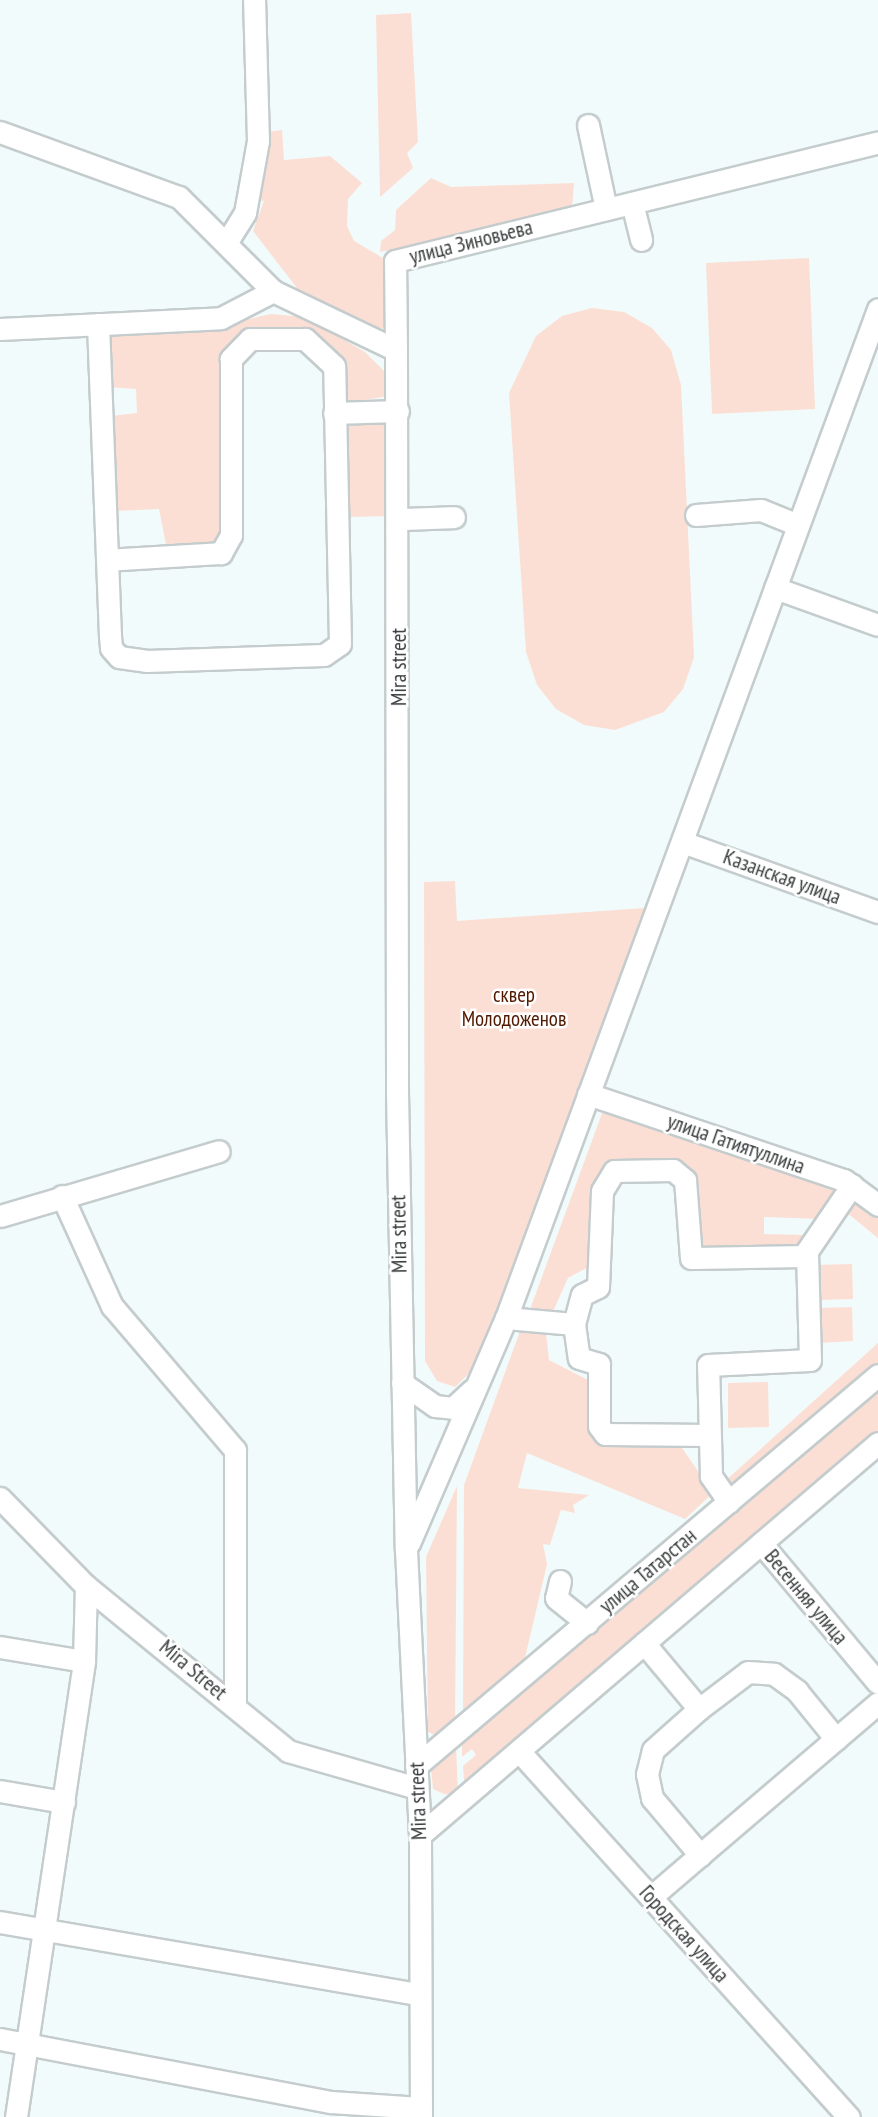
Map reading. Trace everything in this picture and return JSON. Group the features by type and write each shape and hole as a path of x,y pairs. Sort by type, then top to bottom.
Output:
{"street":[{"path":"228,240 244,213 258,141 254,0"},
{"path":"589,125 606,209"},
{"path":"0,132 179,197 228,240 273,291 396,350"},
{"name":"улица Зиновьева","path":"396,350 395,261 878,142"},
{"path":"632,203 641,240"},
{"path":"0,329 221,318 273,291"},
{"path":"406,1550 506,1318 588,1094 685,843 798,525 874,335 878,309"},
{"path":"98,324 107,560 111,648 119,656 335,651 342,630 334,366 315,344 285,335 242,344 229,370 226,548 213,557 107,560"},
{"name":"Mira street","path":"396,350 400,519 397,1092 406,1550 420,1835 418,1994 421,2113"},
{"path":"334,413 398,411"},
{"path":"696,515 761,510 798,525"},
{"path":"400,519 454,517"},
{"path":"775,589 878,625"},
{"name":"Казанская улица","path":"685,843 878,912"},
{"name":"улица Гатиятуллина","path":"588,1094 852,1185 878,1205"},
{"path":"0,1216 219,1151"},
{"path":"709,1435 605,1434 599,1426 599,1364 579,1358 574,1324 582,1295 598,1287 602,1191 614,1171 673,1170 685,1180 691,1258 807,1256"},
{"path":"729,1502 711,1476 708,1365 810,1360 807,1256 852,1185"},
{"path":"62,1196 112,1306 235,1450 234,1704"},
{"path":"506,1318 574,1324"},
{"name":"улица Татарстан","path":"416,1766 878,1375"},
{"path":"402,1383 435,1406 453,1408 477,1386"},
{"path":"420,1835 878,1443"},
{"name":"Mira Street","path":"0,1498 86,1586 234,1704 288,1751 418,1788"},
{"name":"Весенняя улица","path":"761,1543 878,1683"},
{"path":"560,1581 556,1598 587,1623"},
{"path":"16,2117 48,1930 84,1661 86,1586"},
{"path":"644,1643 699,1709"},
{"path":"0,1647 84,1661"},
{"path":"700,1856 652,1798 647,1774 657,1744 748,1672 774,1674 797,1691 836,1739"},
{"path":"651,1897 878,1703"},
{"name":"Городская улица","path":"519,1751 849,2117"},
{"path":"0,1791 64,1802"},
{"path":"0,1922 418,1994"},
{"path":"0,2039 331,2102 421,2113"}],"green space":[{"path":"411,13 418,142 407,153 413,168 380,197 376,15"},
{"path":"282,130 284,160 330,156 362,183 348,199 347,226 354,241 383,258 384,328 372,330 300,292 253,231 264,201 257,200 267,132"},
{"path":"431,178 451,187 574,183 572,209 380,252 381,241 395,230 396,210"},
{"path":"809,258 815,409 712,414 706,263"},
{"path":"592,308 624,312 652,328 671,350 681,385 694,657 683,689 664,712 615,730 584,725 556,709 537,685 526,652 509,393 536,336 562,316"},
{"path":"271,314 304,317 365,352 386,373 388,396 349,403 341,360 315,336 270,327 238,336 225,352 221,535 215,545 167,550 159,509 115,511 111,416 137,413 136,389 108,387 106,347 114,333 218,326"},
{"path":"382,421 388,425 391,516 348,517 345,427"},
{"name":"сквер Молодоженов","path":"455,881 457,921 645,908 480,1363 455,1387 437,1381 425,1361 424,882"},
{"path":"604,1108 832,1187 835,1198 822,1219 764,1217 764,1234 806,1235 799,1248 700,1248 694,1182 617,1163 590,1266 568,1278 551,1316 529,1312"},
{"path":"854,1199 878,1215 878,1238 846,1212"},
{"path":"852,1264 853,1299 818,1300 817,1265"},
{"path":"852,1307 853,1341 819,1343 818,1308"},
{"path":"520,1331 546,1333 549,1360 590,1381 604,1443 678,1442 713,1493 685,1519 527,1453 518,1488 589,1495 573,1505 575,1513 561,1510 550,1545 543,1544 547,1564 521,1675 463,1721 464,1485"},
{"path":"878,1343 878,1365 729,1489 724,1482"},
{"path":"768,1382 769,1427 728,1428 728,1383"},
{"path":"878,1382 878,1434 465,1792 463,1766 476,1755 472,1749 462,1757 462,1738"},
{"path":"457,1486 455,1729 440,1737 428,1732 426,1557"},
{"path":"456,1745 458,1795 444,1794 433,1789 431,1769"}]}
